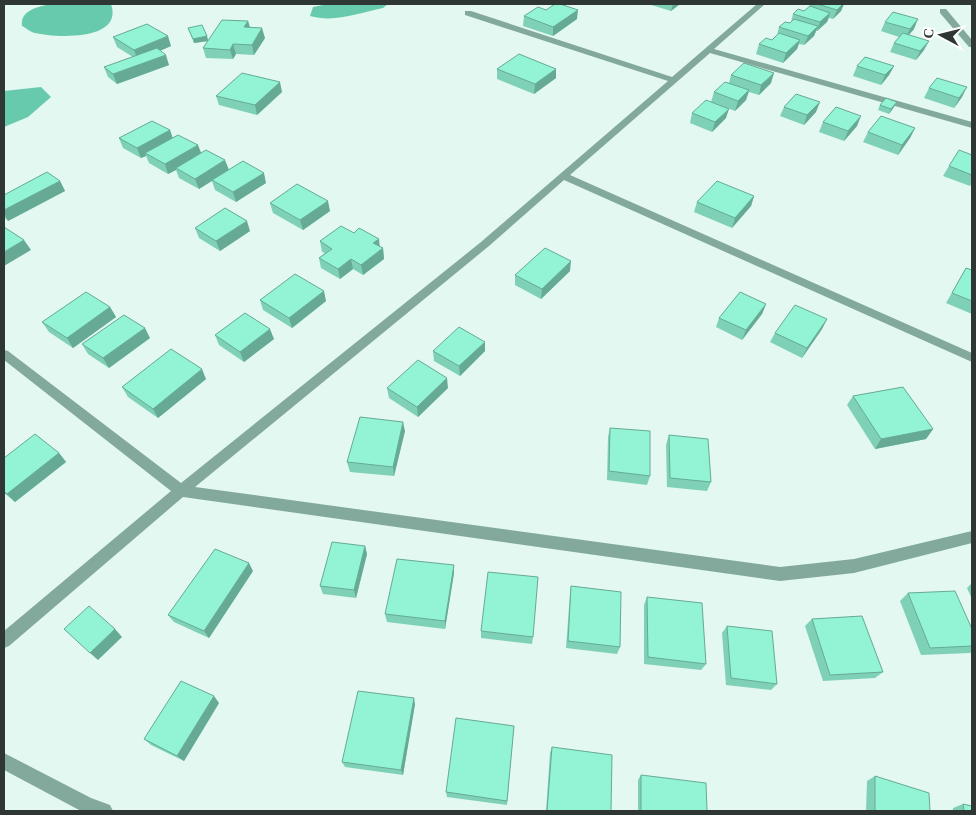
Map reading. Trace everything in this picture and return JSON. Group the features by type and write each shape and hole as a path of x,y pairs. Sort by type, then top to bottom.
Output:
{"street":[{"path":"4,641 181,491 485,244 761,4"},
{"path":"943,11 972,45"},
{"path":"468,13 674,80"},
{"path":"708,50 972,125"},
{"path":"563,176 972,358"},
{"path":"4,354 181,491 780,574 854,566 972,537"},
{"path":"4,761 87,805 104,811"}],"green space":[{"path":"50,4 111,4 112,16 108,25 98,31 72,36 45,35 33,32 22,26 22,21 27,13 35,8"},
{"path":"328,4 388,4 383,8 337,18 310,16 313,7"},
{"path":"41,87 51,97 28,117 4,127 4,91"}],"building":[{"path":"555,4 578,10 553,27 524,16 538,7 546,10"},
{"path":"817,4 843,4 837,10"},
{"path":"810,6 830,13 820,22 793,14 798,9 804,11"},
{"path":"893,12 918,19 910,29 885,22"},
{"path":"794,19 818,26 808,36 779,27 785,22 790,23"},
{"path":"222,20 248,21 244,27 262,28 252,45 233,44 230,50 203,48"},
{"path":"147,24 168,36 134,50 113,37"},
{"path":"202,25 207,36 193,39 188,28"},
{"path":"779,33 800,40 786,53 759,44 766,38 772,40"},
{"path":"903,33 929,41 920,51 894,43"},
{"path":"157,48 166,55 113,74 104,67"},
{"path":"519,54 556,69 535,84 497,69"},
{"path":"865,57 894,66 885,75 857,66"},
{"path":"744,63 774,73 761,85 731,75"},
{"path":"242,73 280,82 255,105 216,96"},
{"path":"937,78 967,87 959,98 929,88"},
{"path":"725,82 749,90 738,101 714,92"},
{"path":"796,94 820,102 807,115 784,107"},
{"path":"886,98 897,102 891,109 880,105"},
{"path":"706,100 729,109 715,122 692,113"},
{"path":"836,107 861,116 848,131 823,122"},
{"path":"881,116 915,128 902,145 868,132"},
{"path":"152,121 170,130 137,148 119,138"},
{"path":"178,135 198,145 165,164 145,153"},
{"path":"206,150 225,160 195,179 176,168"},
{"path":"959,150 972,155 972,175 949,166"},
{"path":"243,161 264,173 233,192 212,180"},
{"path":"47,172 60,181 4,210 4,195"},
{"path":"717,181 754,196 735,218 697,202"},
{"path":"297,184 328,201 300,220 270,203"},
{"path":"225,208 247,221 216,241 195,228"},
{"path":"341,226 354,233 359,228 379,239 373,243 383,248 361,265 351,259 338,269 319,258 332,249 320,241"},
{"path":"4,227 24,240 4,252"},
{"path":"545,248 571,261 542,289 515,275"},
{"path":"966,268 972,270 972,301 952,293"},
{"path":"295,274 324,291 289,318 260,300"},
{"path":"86,292 110,307 67,338 42,322"},
{"path":"740,292 766,304 746,330 719,318"},
{"path":"795,305 827,319 807,348 775,333"},
{"path":"245,313 270,329 240,352 215,335"},
{"path":"124,315 145,328 103,358 82,344"},
{"path":"459,327 485,342 459,366 433,351"},
{"path":"171,349 202,369 153,409 122,387"},
{"path":"418,360 447,378 417,407 387,388"},
{"path":"903,387 933,429 881,439 853,396"},
{"path":"360,417 403,422 393,467 347,462"},
{"path":"610,428 650,431 650,476 609,471"},
{"path":"35,434 59,453 7,494 4,491 4,458"},
{"path":"669,435 708,439 711,482 670,478"},
{"path":"332,542 365,546 354,590 320,586"},
{"path":"215,549 249,563 204,631 168,615"},
{"path":"397,559 454,565 445,621 385,614"},
{"path":"488,572 538,577 533,637 481,631"},
{"path":"571,586 621,592 620,647 568,641"},
{"path":"955,591 972,629 972,646 930,648 908,593"},
{"path":"647,597 702,603 706,664 648,657"},
{"path":"89,606 115,629 90,653 64,629"},
{"path":"862,616 883,672 830,675 812,619"},
{"path":"727,626 772,631 777,684 731,678"},
{"path":"181,681 214,696 177,756 144,739"},
{"path":"358,691 414,698 401,770 342,762"},
{"path":"456,718 514,726 507,801 446,792"},
{"path":"552,747 612,755 611,811 547,811"},
{"path":"641,775 706,783 707,811 641,811"},
{"path":"875,776 929,793 930,811 875,811"},
{"path":"963,804 972,806 972,811 964,811"}]}
